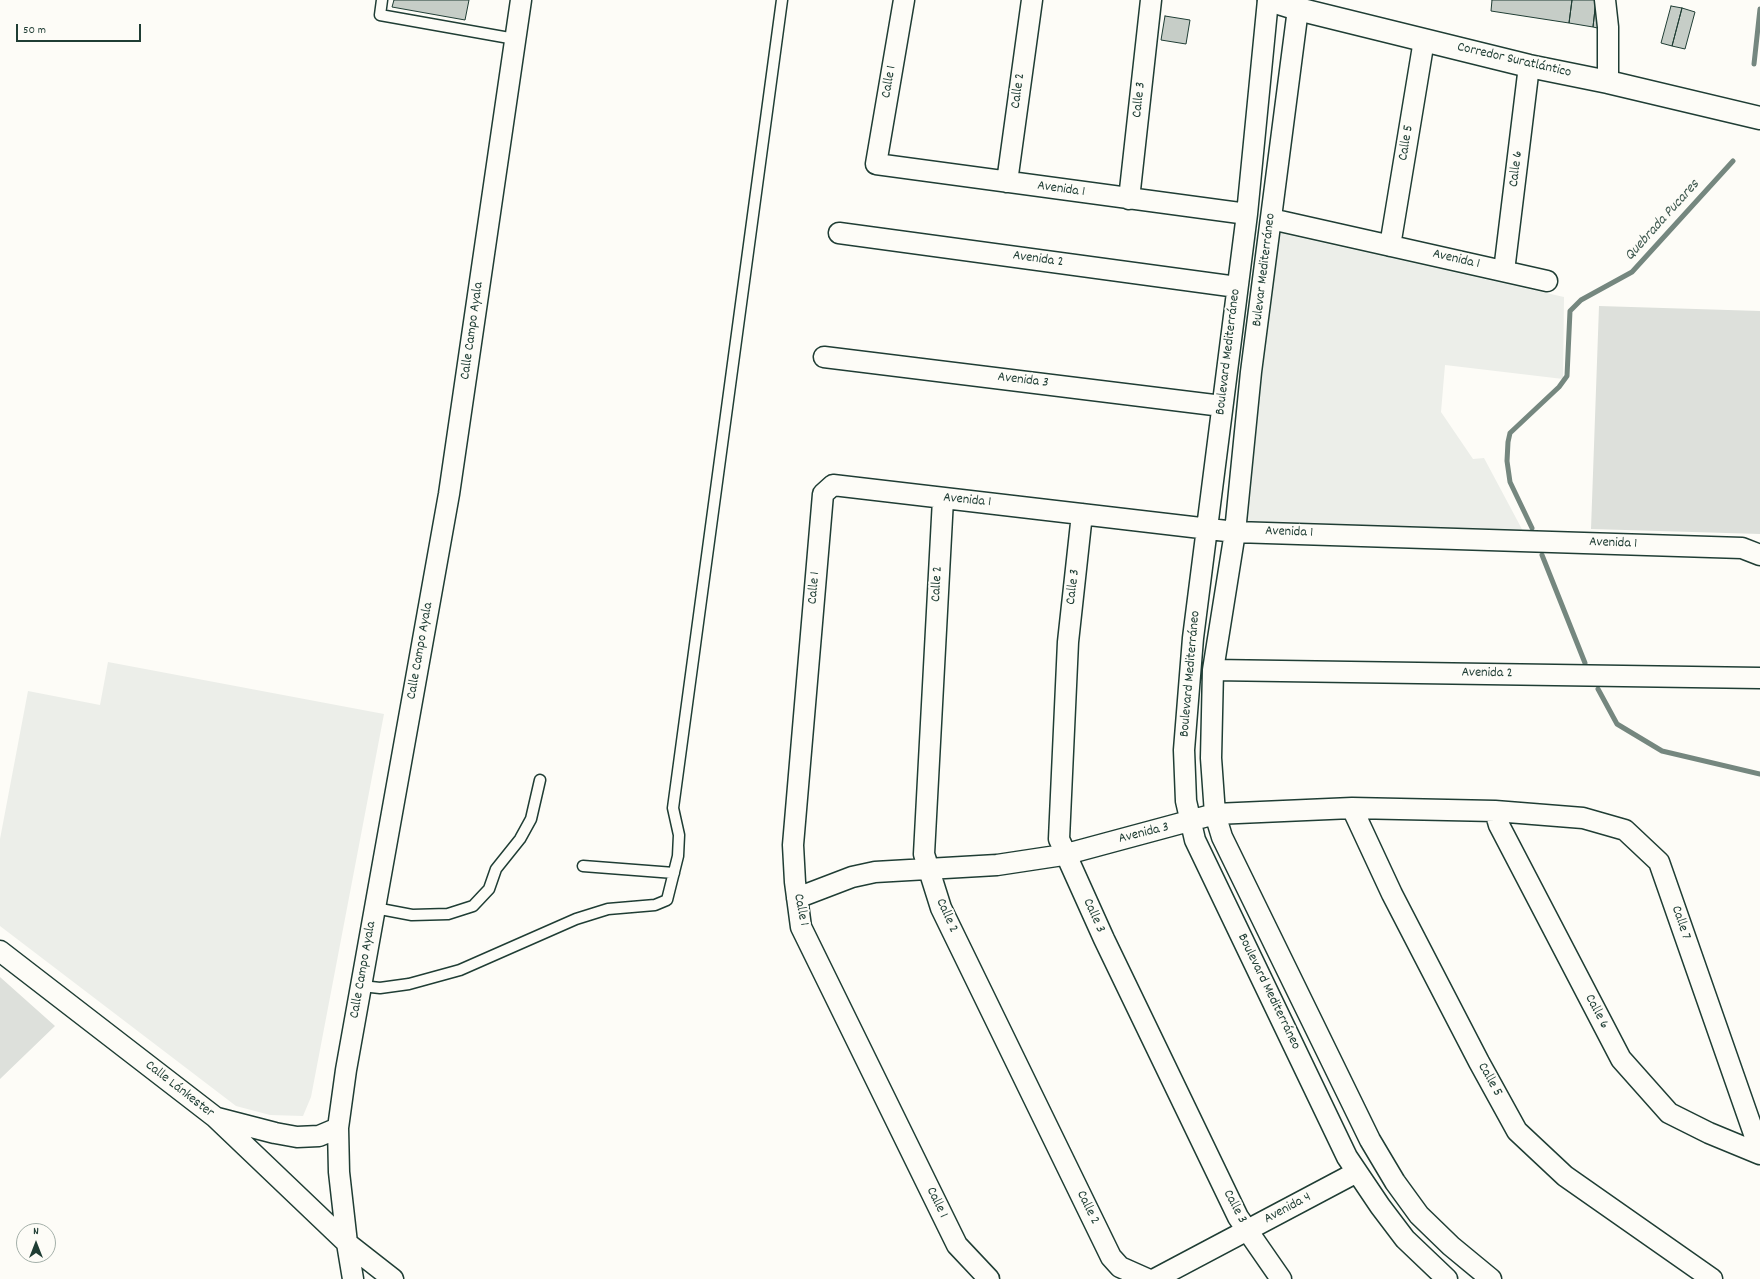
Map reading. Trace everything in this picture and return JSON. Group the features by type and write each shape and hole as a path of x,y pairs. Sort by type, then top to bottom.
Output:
{"main road":[{"name":"Corredor Suratlántico","path":"1269,0 1298,9 1529,66 1608,82 1760,118"}],"street":[{"name":"Calle Campo Ayala","path":"353,1279 346,1243 339,1172 338,1128 346,1070 449,494 521,0"},
{"name":"Calle 1","path":"876,164 904,0"},
{"name":"Calle 2","path":"1007,182 1032,0"},
{"name":"Calle 3","path":"1129,199 1151,0"},
{"name":"Boulevard Mediterráneo","path":"1269,0 1247,214 1193,638 1184,750 1186,801 1195,840 1347,1157 1405,1239 1447,1279"},
{"path":"1605,0 1608,27 1608,82"},
{"name":"Bulevar Mediterráneo","path":"1235,532 1251,372 1298,9"},
{"name":"Calle 5","path":"1390,246 1424,40"},
{"name":"Calle 6","path":"1504,271 1529,66"},
{"name":"Avenida 1","path":"876,164 1247,214"},
{"name":"Avenida 1","path":"1271,219 1547,281"},
{"name":"Avenida 2","path":"839,233 1237,286"},
{"name":"Avenida 3","path":"824,357 1222,406"},
{"name":"Avenida 1","path":"823,494 833,485 1235,532 1742,548 1760,555"},
{"name":"Calle 1","path":"823,494 793,845 795,882 801,927 957,1245 989,1279"},
{"name":"Calle 2","path":"943,499 924,854 941,908 1111,1257 1120,1267 1147,1279"},
{"name":"Calle 3","path":"1082,514 1067,650 1059,839 1104,939 1238,1217 1281,1279"},
{"name":"Boulevard Mediterráneo","path":"1235,532 1214,670 1211,758 1215,814 1222,837 1370,1140 1391,1176 1420,1215 1451,1246 1491,1279"},
{"name":"Avenida 2","path":"1214,670 1760,678"},
{"name":"Calle 5","path":"1352,808 1392,894 1479,1062 1517,1131 1565,1176 1712,1279"},
{"name":"Avenida 3","path":"797,898 852,877 875,872 996,865 1066,854 1190,822 1215,814 1352,808 1495,811"},
{"name":"Calle 6","path":"1495,811 1499,825 1621,1059 1669,1113 1709,1133 1760,1153"},
{"name":"Calle 7","path":"1495,811 1583,818 1625,830 1659,862 1760,1153"},
{"name":"Calle Lánkester","path":"0,951 215,1117 346,1243"},
{"path":"215,1117 275,1133 297,1137 319,1136 338,1128"},
{"name":"Avenida 4","path":"1155,1279 1357,1172"},
{"path":"346,1243 393,1279"}],"lane":[{"path":"382,0 380,15 516,39"},
{"path":"362,986 380,988 409,984 460,970 576,919 608,908 655,905 667,900 678,856 679,835 674,808 782,0"},
{"path":"375,908 412,915 448,914 473,906 489,889 496,869 520,838 531,819 540,780"},
{"path":"584,866 674,873"}],"shaded area":[{"path":"1279,233 1564,297 1563,379 1445,365 1441,412 1473,459 1484,458 1524,533 1244,524"},
{"path":"1599,306 1760,311 1760,534 1591,529"},
{"path":"108,662 384,714 311,1097 303,1116 270,1115 236,1106 0,926 0,839 28,691 100,705"},
{"path":"0,977 55,1026 0,1079"}],"building":[{"path":"394,0 469,0 465,20 392,7"},
{"path":"1492,0 1572,0 1569,23 1491,11"},
{"path":"1572,0 1596,0 1593,27 1569,23"},
{"path":"1596,0 1606,30 1593,27"},
{"path":"1671,6 1682,8 1672,46 1661,43"},
{"path":"1682,8 1695,12 1685,49 1672,46"},
{"path":"1165,16 1190,20 1186,44 1161,40"}],"waterway":[{"name":"Quebrada Pucares","path":"1754,64 1760,9"},
{"name":"Quebrada Pucares","path":"1532,528 1510,482 1507,461 1508,442 1510,433 1559,387 1567,376 1570,311 1581,300 1632,272 1733,161"},
{"name":"Quebrada Pucares","path":"1542,555 1585,663"},
{"name":"Quebrada Pucares","path":"1598,689 1617,724 1662,751 1760,774"}]}
